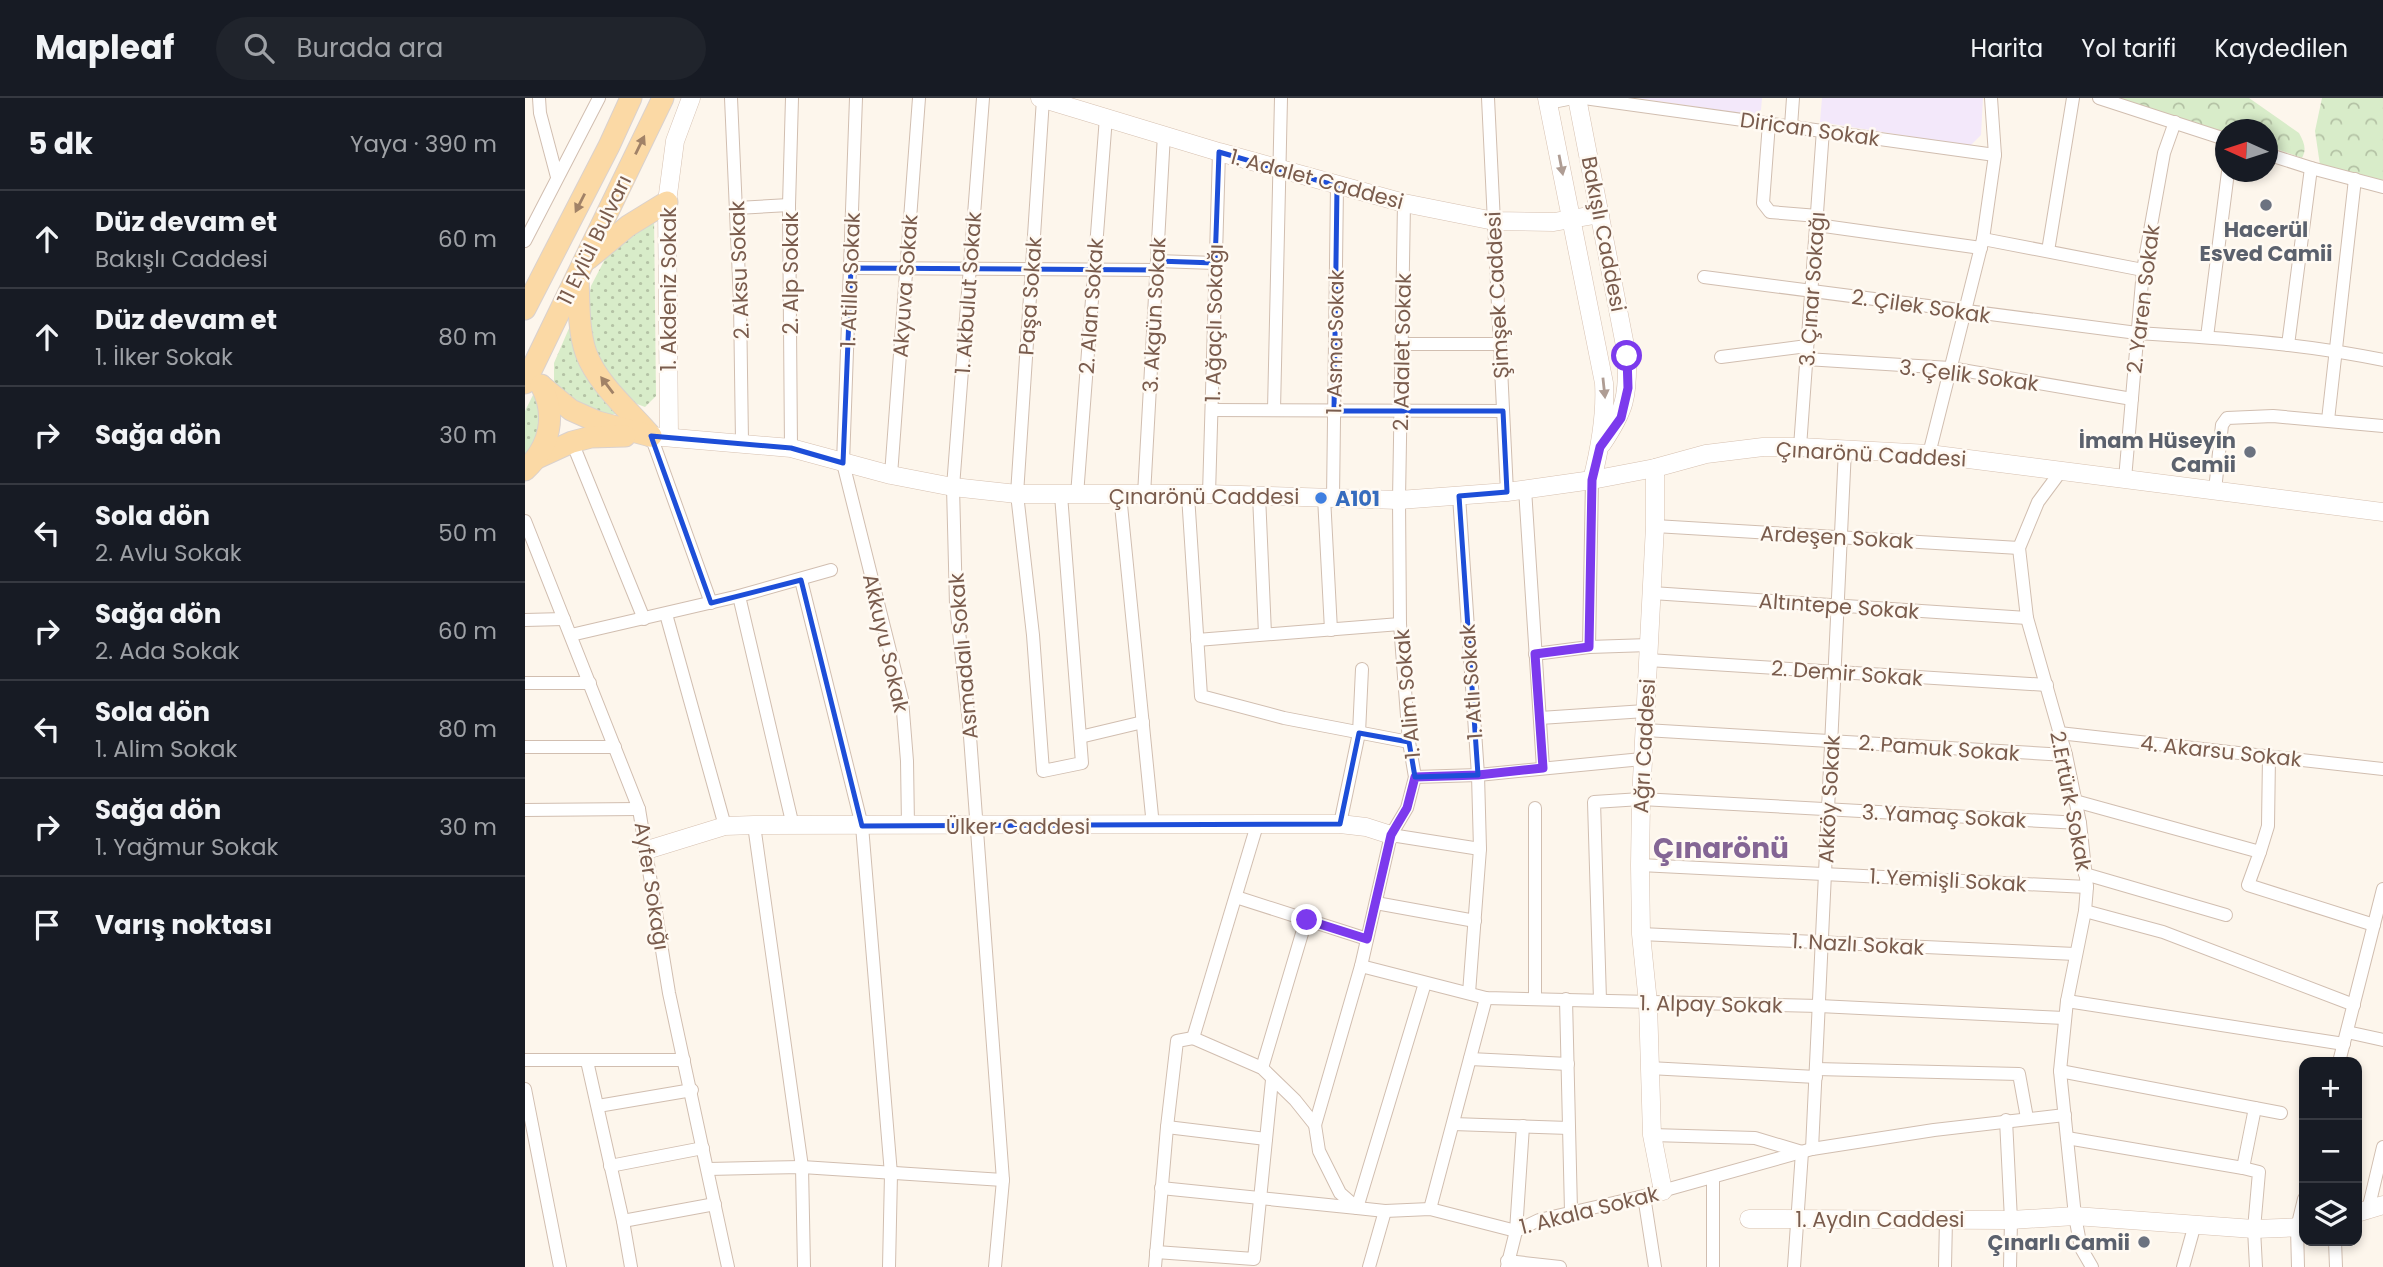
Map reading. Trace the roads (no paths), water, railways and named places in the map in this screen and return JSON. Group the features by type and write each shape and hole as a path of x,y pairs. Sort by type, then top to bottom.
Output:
{"main road":[{"name":"11 Eylül Bulvarı","path":"525,309 631,98"},
{"name":"11 Eylül Bulvarı","path":"531,377 663,98"},
{"name":"1. Akdeniz Sokak","path":"660,437 667,202 675,141 691,98"},
{"name":"1. Adalet Caddesi","path":"1041,98 1336,186 1405,203 1494,221 1554,222 1600,214"},
{"name":"Bakışlı Caddesi","path":"1575,98 1627,356 1628,388 1621,418 1600,447"},
{"name":"Bakışlı Caddesi","path":"1548,101 1604,383 1606,402 1592,480"},
{"path":"660,437 605,385 586,354 580,307 581,268 628,226 667,202"},
{"path":"525,284 562,240"},
{"path":"531,377 571,410 598,422 660,437"},
{"path":"531,377 549,404 550,423 547,441 531,464"},
{"path":"531,464 572,442 591,437 660,437"},
{"name":"Çınarönü Caddesi","path":"660,437 792,448 891,475 953,487 1017,494 1209,494 1399,500 1459,496 1592,480 1655,468 1706,454 1763,447 1800,447 1929,454 2383,512"},
{"name":"Ağrı Caddesi","path":"1655,468 1655,526 1640,799 1640,864 1652,1135 1663,1191"},
{"name":"Ülker Caddesi","path":"647,850 725,826 754,825 1340,824 1366,827 1391,835"},
{"name":"1. Aydın Caddesi","path":"1749,1219 2011,1220 2075,1216 2254,1229 2299,1228"}],"street":[{"path":"539,98 540,113 557,177"},
{"path":"525,241 599,98"},
{"name":"2. Aksu Sokak","path":"731,98 737,208 742,442"},
{"name":"2. Alp Sokak","path":"792,98 789,205 792,448"},
{"name":"1. Atilla Sokak","path":"843,463 856,98"},
{"name":"Akyuva Sokak","path":"891,475 919,98"},
{"name":"1. Akbulut Sokak","path":"953,487 983,98"},
{"name":"Paşa Sokak","path":"1041,98 1017,494 1033,635 1043,771 1082,763"},
{"path":"1274,411 1280,98"},
{"name":"Şimşek Caddesi","path":"1488,98 1503,411 1516,490 1535,654 1543,768"},
{"path":"1548,101 1575,98"},
{"name":"Dirican Sokak","path":"1584,98 1994,155"},
{"path":"1791,126 1793,98"},
{"path":"1929,454 1982,244 1994,155 1991,98"},
{"path":"2048,251 2073,98"},
{"path":"2099,98 2215,136"},
{"name":"2. Alan Sokak","path":"1082,763 1069,495 1094,270 1106,117"},
{"name":"2. Yaren Sokak","path":"2125,479 2143,270 2164,153 2175,122"},
{"path":"1769,123 1763,203 1770,212 1982,244 2048,251 2143,270"},
{"name":"3. Çınar Sokağı","path":"1800,447 1823,130"},
{"name":"3. Akgün Sokak","path":"1144,495 1164,134"},
{"name":"1. Ağaçlı Sokağı","path":"1209,494 1219,152"},
{"path":"2278,157 2383,187"},
{"path":"2288,345 2311,168"},
{"path":"2328,419 2355,179"},
{"path":"2207,337 2227,182"},
{"name":"1. Asma Sokak","path":"1331,629 1328,497 1334,411 1336,186"},
{"name":"2. Adalet Sokak","path":"1399,500 1405,203"},
{"path":"737,208 789,205"},
{"path":"851,268 1094,270 1215,262"},
{"name":"2. Çilek Sokak","path":"1705,277 2137,333 2288,345 2383,360"},
{"path":"1402,344 1499,345"},
{"name":"3. Çelik Sokak","path":"1721,357 1807,353 1950,368 2132,399"},
{"path":"1212,410 1503,411"},
{"path":"2215,490 2222,425 2227,418 2273,416 2383,426"},
{"path":"660,437 711,603"},
{"path":"572,442 644,619"},
{"name":"Akköy Sokak","path":"1794,1267 1816,1073 1845,449"},
{"name":"Akkuyu Sokak","path":"843,463 902,699 908,825"},
{"name":"2.Ertürk Sokak","path":"2061,471 2038,502 2019,548 2027,618 2066,755 2080,824 2086,880 2085,911 2064,1018 2060,1071 2075,1216 2081,1248 2092,1267"},
{"path":"1589,647 1592,480"},
{"name":"Asmadalı Sokak","path":"953,487 956,604 969,723 1003,1180 995,1267"},
{"path":"1119,495 1153,825"},
{"path":"1188,495 1201,696 1285,718 1409,742"},
{"path":"1259,495 1265,634"},
{"name":"1. Atlı Sokak","path":"1459,496 1478,775 1480,849 1469,993"},
{"name":"1. Alim Sokak","path":"1315,1125 1361,966 1391,835 1407,808 1415,777 1409,742 1400,624 1399,500"},
{"name":"Ayfer Sokağı","path":"525,521 639,809 669,993 729,1267"},
{"name":"Ardeşen Sokak","path":"1655,526 2019,548"},
{"path":"525,557 539,557"},
{"path":"571,635 711,603 831,570"},
{"path":"801,580 862,825 891,1174 889,1267"},
{"name":"Altıntepe Sokak","path":"1651,593 2027,618"},
{"path":"739,596 793,826"},
{"path":"666,614 725,826"},
{"path":"525,620 564,619"},
{"path":"1197,640 1400,624"},
{"name":"2. Demir Sokak","path":"1535,654 1589,647 1835,672 2047,685"},
{"path":"1340,824 1359,733 1362,669"},
{"path":"525,682 590,683"},
{"path":"1540,718 1645,711"},
{"path":"1080,737 1143,722"},
{"name":"2. Pamuk Sokak","path":"1645,730 2066,755"},
{"name":"4. Akarsu Sokak","path":"2059,733 2383,769"},
{"path":"525,747 615,747"},
{"path":"2269,757 2268,826 2248,885 2374,925"},
{"path":"1415,777 1478,775 1642,759"},
{"name":"3. Yamaç Sokak","path":"1600,1000 1594,802 1640,799 2080,824"},
{"path":"2075,801 2260,852"},
{"path":"1535,808 1535,998"},
{"path":"525,810 639,809"},
{"path":"754,825 802,1167 804,1267"},
{"path":"1193,1038 1257,825"},
{"path":"1391,835 1480,849"},
{"name":"1. Yemişli Sokak","path":"1640,864 1825,874 2086,880 2226,915"},
{"path":"2340,1057 2383,889"},
{"path":"1236,897 1367,939"},
{"path":"1375,903 1475,921"},
{"path":"2085,911 2162,932 2354,1005"},
{"path":"1262,1068 1307,920"},
{"name":"1. Nazlı Sokak","path":"1641,934 2075,954"},
{"name":"1. Alpay Sokak","path":"1361,966 1486,998 1819,1006 2064,1018"},
{"path":"1155,1267 1177,1041 1193,1038 1262,1068 1295,1100 1315,1125 1319,1151 1327,1169 1340,1193 1357,1208 1425,983"},
{"path":"1430,1209 1486,998"},
{"path":"1566,999 1571,1211"},
{"path":"2067,1001 2383,1041"},
{"path":"1470,1059 1568,1065"},
{"path":"525,1060 684,1060"},
{"path":"587,1061 631,1267"},
{"path":"1649,1068 1816,1073 2019,1074 2027,1118"},
{"path":"2060,1071 2281,1113"},
{"path":"1156,1252 1254,1259 1272,1080"},
{"path":"525,1089 560,1267"},
{"path":"598,1106 692,1090"},
{"path":"2243,1168 2255,1108"},
{"name":"1. Akala Sokak","path":"1161,1188 1385,1211 1430,1209 1516,1231 1539,1220 1571,1211 1644,1196 1807,1150 2006,1120 2065,1115"},
{"path":"2006,1120 2011,1220 2010,1267"},
{"path":"1453,1124 1569,1128"},
{"path":"1523,1126 1516,1231 1507,1264 1560,1267"},
{"path":"1167,1127 1266,1139"},
{"path":"1652,1135 1755,1138 1807,1150"},
{"path":"2067,1138 2259,1172 2254,1229 2256,1267"},
{"path":"2369,1209 2383,1147"},
{"path":"610,1166 703,1148"},
{"path":"708,1169 802,1167 1003,1180"},
{"path":"1713,1177 1713,1267"},
{"path":"1644,1196 1655,1267"},
{"path":"623,1221 715,1204"},
{"path":"1369,1267 1385,1211"},
{"path":"1945,1267 1946,1219"},
{"path":"2183,1267 2195,1224"},
{"path":"2298,1267 2299,1246"},
{"path":"2335,1246 2336,1267"}],"place":[{"name":"Hacerül Esved Camii","path":"2266,205"},
{"name":"İmam Hüseyin Camii","path":"2250,452"},
{"name":"A101","path":"1321,498"},
{"name":"Çınarlı Camii","path":"2144,1242"}],"district":[{"name":"Çınarönü","path":"1721,848"}]}
